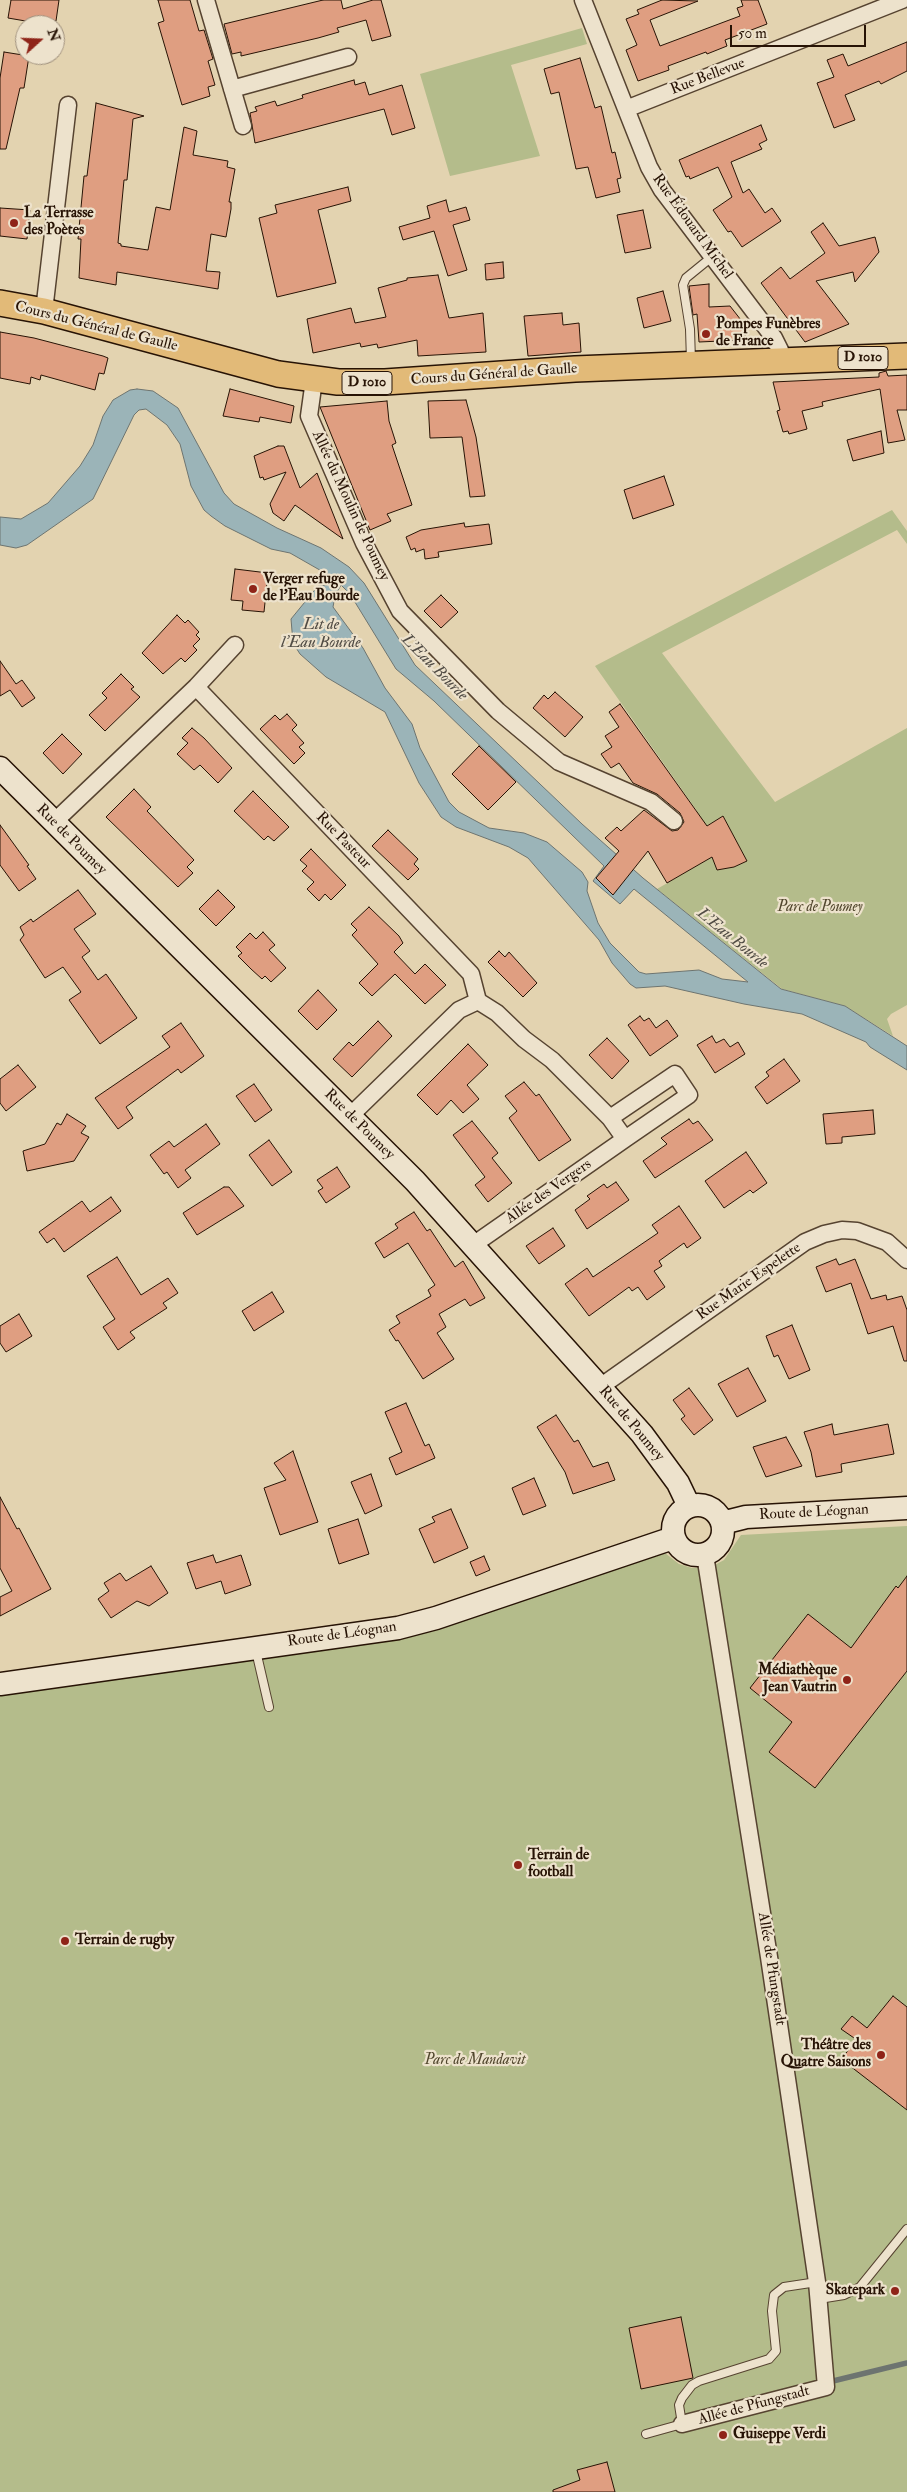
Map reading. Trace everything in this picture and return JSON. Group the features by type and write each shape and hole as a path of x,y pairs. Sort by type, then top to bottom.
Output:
{"main road":[{"name":"Cours du Général de Gaulle","path":"0,303 44,311 268,371 314,380 385,382 576,369 907,356"}],"street":[{"path":"206,0 243,126"},
{"name":"Rue Édouard Michel","path":"583,0 649,167 662,190 714,256 777,344 782,361"},
{"name":"Rue Bellevue","path":"626,109 902,0"},
{"path":"232,89 348,57"},
{"path":"44,311 68,105"},
{"name":"Allée du Moulin de Poumey","path":"314,380 309,416 364,543 400,611 498,711 559,762 651,802 674,821"},
{"path":"54,823 196,686 235,645"},
{"name":"Rue Pasteur","path":"196,686 471,974 478,1001"},
{"name":"Rue de Poumey","path":"0,768 415,1181 642,1434 663,1461 684,1494 688,1506"},
{"path":"350,1116 459,1010 478,1001 497,1013 524,1039 552,1060 610,1118 625,1140"},
{"name":"Allée des Vergers","path":"473,1245 689,1095 675,1074 610,1118"},
{"name":"Rue Marie Espelette","path":"600,1387 806,1242 824,1234 842,1230 857,1231 887,1242 907,1260"},
{"path":"697,1505 713,1509 722,1523 721,1540 718,1546 705,1555 690,1554 677,1545 674,1538 673,1530 677,1516 688,1506 697,1505"},
{"name":"Route de Léognan","path":"722,1523 746,1517 907,1508"},
{"name":"Route de Léognan","path":"0,1684 398,1628 473,1606 674,1538"},
{"name":"Allée de Pfungstadt","path":"682,2424 826,2387 817,2282 770,1959 705,1555"}],"lane":[{"path":"692,365 690,329 683,285 686,278 714,256"},
{"path":"255,1647 269,1707"},
{"path":"819,2299 844,2295 860,2287 907,2229"},
{"path":"646,2434 682,2424 680,2405 682,2398 692,2385 699,2381 770,2359 776,2351 773,2301 778,2291 784,2287 817,2282"}],"green space":[{"path":"582,28 587,44 511,65 540,156 450,176 420,74"},
{"name":"Parc de Poumey","path":"892,510 907,531 907,544 897,530 662,653 775,802 907,728 907,1005 891,1014 887,1019 893,1036 845,1006 782,989 657,889 712,857 717,870 734,867 747,861 723,816 698,831 697,811 595,666"},
{"name":"Parc de Mandavit","path":"907,1526 907,2492 0,2492 0,1695 431,1632 665,1553 679,1564 692,1568 711,1567 724,1560 741,1535"}],"water":[{"name":"Lit de l'Eau Bourde","path":"130,390 153,391 178,408 224,493 234,504 277,528 321,548 349,567 364,583 415,665 582,824 643,878 781,989 845,1006 907,1046 907,1070 870,1047 866,1042 802,1014 744,1004 665,986 636,988 630,984 612,963 599,940 528,858 509,847 456,827 441,817 419,783 385,712 326,677 300,654 293,643 291,619 318,586 327,585 332,577 290,553 271,549 225,526 204,510 191,486 180,444 167,425 146,409 139,410 134,415 93,499 27,545 16,548 0,545 0,517 21,519 48,503 80,466 93,445 103,416 113,400","holes":["341,585 350,594 396,669 434,701 604,866 593,881 620,904 634,889 748,982 722,979 699,970 646,974 639,972 610,943 598,923 587,891 588,882 582,872 547,842 524,833 489,828 459,812 449,802 420,748 412,724 385,688 363,648 333,607 335,596"]}],"building":[{"path":"11,0 59,0 57,15 15,15 15,19 8,18"},
{"path":"158,0 190,0 199,31 204,30 213,59 208,61 215,85 208,87 210,96 182,105 158,23 164,21"},
{"path":"323,0 341,0 343,9 373,0 381,0 391,36 372,41 366,20 337,28 339,32 318,38 241,56 241,52 232,54 224,24"},
{"path":"662,0 698,1 650,20 660,46 740,16 737,8 743,6 741,0 758,0 767,24 725,40 727,46 668,66 669,70 638,81 626,50 637,45 626,19 639,14 637,10"},
{"path":"907,42 907,71 881,84 879,81 845,95 855,120 834,128 817,83 834,77 827,60 843,54 848,66"},
{"path":"4,52 15,54 15,65 28,65 24,88 20,88 6,149 0,149 0,78"},
{"path":"580,58 595,108 601,106 612,153 615,152 621,178 617,179 620,192 596,198 588,167 576,169 559,92 551,94 544,69"},
{"path":"354,80 355,85 365,82 369,95 402,85 415,128 392,135 384,109 255,143 250,113 257,111 255,107 275,101 277,106 303,98 302,95"},
{"path":"96,103 144,116 133,119 127,180 124,180 118,243 121,246 148,250 156,207 170,210 184,127 197,131 193,155 228,161 227,167 235,169 229,202 231,202 231,209 226,237 211,234 206,271 220,272 218,289 117,272 116,285 79,278 81,239 78,239 84,176 87,176"},
{"path":"761,125 767,140 759,144 762,149 731,162 743,193 749,189 765,213 772,208 781,221 742,247 731,231 728,232 713,210 732,197 718,167 690,179 689,176 686,177 679,160"},
{"path":"348,187 351,201 318,210 336,283 277,297 259,218 277,213 275,205"},
{"path":"446,200 449,212 466,207 470,220 453,225 467,270 448,276 434,231 403,240 399,227 430,218 427,206"},
{"name":"La Terrasse des Poètes","path":"0,208 30,210 27,239 0,236"},
{"path":"643,210 651,248 625,253 617,215"},
{"path":"823,223 839,246 875,237 879,252 855,282 853,272 816,281 849,324 805,342 761,283 781,267 790,279 825,253 811,232"},
{"path":"503,262 504,278 486,280 485,264"},
{"path":"438,275 449,318 483,313 486,352 418,356 417,340 378,348 377,344 361,347 360,343 313,353 307,319 351,308 355,323 386,317 378,288 407,280 407,278"},
{"path":"709,284 709,307 730,306 748,329 743,340 699,342 697,314 693,315 689,286"},
{"path":"663,291 671,321 644,328 637,298"},
{"path":"562,313 563,325 579,323 581,352 528,356 524,316"},
{"path":"0,332 34,338 108,358 104,374 99,373 95,390 41,375 40,380 31,377 30,384 0,378"},
{"path":"886,371 888,376 907,375 907,410 897,410 905,440 888,443 880,389 822,402 823,406 802,411 807,429 789,434 788,431 783,432 777,411 780,410 773,382 879,377 879,373"},
{"path":"230,389 294,406 291,423 260,417 259,422 223,416"},
{"path":"466,400 476,437 485,496 470,497 462,437 430,438 428,401"},
{"path":"387,401 389,421 396,443 392,445 412,505 387,514 391,521 370,530 320,407"},
{"path":"881,431 884,453 853,461 847,440"},
{"path":"278,446 284,446 300,488 317,473 343,539 295,505 284,521 273,513 270,504 286,472 264,480 263,477 260,478 254,456"},
{"path":"664,476 674,505 633,519 624,490"},
{"path":"464,523 465,527 489,524 492,544 438,552 439,557 425,559 424,549 416,552 415,548 411,550 406,537 421,530"},
{"name":"Verger refuge de l'Eau Bourde","path":"235,569 268,573 264,612 242,610 243,601 231,600"},
{"path":"441,595 458,612 441,628 424,611"},
{"path":"177,615 185,623 188,620 199,632 196,635 200,639 193,646 197,650 185,662 181,658 163,674 142,653"},
{"path":"0,661 16,684 22,680 35,698 22,707 10,690 0,696"},
{"path":"121,674 134,687 131,689 140,697 105,731 89,715 107,698 102,693"},
{"path":"555,692 583,717 565,737 533,708 544,695 548,699"},
{"path":"620,704 707,826 723,816 747,861 734,867 717,870 712,857 667,883 648,851 613,895 596,878 619,851 605,838 617,827 621,831 644,810 672,831 678,830 684,822 680,813 657,794 633,783 619,763 611,768 601,754 612,747 605,736 619,727 609,712"},
{"path":"287,714 297,725 292,730 304,743 299,747 305,753 294,764 260,729 275,715 280,720"},
{"path":"192,728 232,768 218,783 200,765 194,770 177,754 188,743 182,738"},
{"path":"62,734 82,754 63,774 43,753"},
{"path":"479,746 516,782 488,810 452,774"},
{"path":"134,789 151,807 147,811 194,860 187,867 193,873 178,887 106,817"},
{"path":"253,791 289,827 274,841 268,836 264,840 234,811"},
{"path":"0,825 29,865 27,866 36,879 19,891 0,865"},
{"path":"388,830 418,859 414,864 419,869 408,880 372,846"},
{"path":"311,849 346,885 331,900 325,894 319,901 307,889 314,882 302,871 307,866 300,860"},
{"path":"78,890 96,914 74,929 90,951 82,957 98,980 106,974 137,1018 100,1044 69,1000 81,992 63,967 45,978 20,940 24,935 20,927 31,919 33,922"},
{"path":"218,890 235,907 216,926 199,909"},
{"path":"369,907 399,936 403,943 394,952 415,974 425,964 446,985 425,1004 395,974 372,996 359,983 378,964 352,935 357,930 351,924"},
{"path":"263,932 275,945 269,950 286,968 271,982 265,976 262,979 238,956 242,953 236,947 250,933 256,939"},
{"path":"499,951 505,957 509,952 537,983 523,997 488,962"},
{"path":"318,990 337,1010 317,1030 298,1011"},
{"path":"640,1016 644,1021 649,1018 656,1028 667,1020 678,1036 650,1056 628,1025"},
{"path":"378,1021 392,1036 352,1077 333,1059 349,1042 353,1046"},
{"path":"181,1023 204,1056 181,1073 178,1069 126,1107 133,1118 118,1129 95,1098 170,1047 162,1036"},
{"path":"712,1036 716,1043 724,1039 730,1047 738,1042 745,1054 715,1073 697,1045"},
{"path":"607,1038 629,1061 612,1079 589,1055"},
{"path":"468,1044 488,1065 467,1085 479,1099 463,1113 451,1100 437,1115 417,1095"},
{"path":"784,1059 800,1081 767,1104 755,1087 769,1076 766,1072"},
{"path":"18,1065 36,1087 6,1111 0,1103 0,1079"},
{"path":"524,1082 536,1096 539,1094 571,1140 539,1161 509,1118 517,1111 505,1096"},
{"path":"254,1084 272,1110 255,1122 236,1096"},
{"path":"873,1110 875,1134 842,1137 842,1143 826,1144 823,1114"},
{"path":"67,1114 86,1126 81,1133 89,1137 74,1161 27,1171 23,1151 45,1144 57,1123 61,1125"},
{"path":"689,1119 693,1124 698,1121 713,1140 655,1178 643,1161 667,1144 661,1138"},
{"path":"472,1121 498,1153 492,1158 512,1183 488,1202 475,1185 485,1177 453,1135"},
{"path":"206,1124 220,1144 185,1170 191,1178 178,1188 167,1172 164,1174 150,1155 169,1141 174,1147"},
{"path":"269,1140 292,1172 272,1186 249,1155"},
{"path":"746,1152 767,1183 753,1193 750,1190 724,1208 705,1181"},
{"path":"337,1167 350,1187 326,1203 318,1191 323,1188 317,1180"},
{"path":"616,1182 629,1200 587,1229 575,1210 590,1199 587,1196 604,1184 607,1188"},
{"path":"224,1187 229,1187 244,1206 197,1235 183,1213"},
{"path":"111,1197 121,1211 64,1252 54,1238 47,1243 39,1232 82,1201 90,1212"},
{"path":"679,1206 701,1238 687,1248 684,1243 659,1261 662,1266 654,1271 665,1287 647,1300 638,1287 632,1291 629,1287 589,1316 565,1284 587,1268 593,1277 658,1233 652,1225"},
{"path":"414,1212 427,1231 430,1229 455,1267 463,1261 485,1298 470,1306 465,1299 439,1314 446,1327 437,1333 454,1359 423,1379 398,1340 396,1341 389,1330 400,1323 396,1316 431,1296 428,1290 435,1285 408,1243 384,1258 375,1243 398,1228 395,1224"},
{"path":"553,1228 565,1246 539,1264 526,1246"},
{"path":"117,1257 141,1295 168,1278 178,1293 163,1303 167,1308 130,1332 135,1338 118,1350 103,1327 115,1319 87,1276"},
{"path":"836,1259 839,1265 855,1259 871,1299 886,1295 887,1300 902,1296 907,1310 907,1361 904,1361 893,1326 868,1334 851,1283 826,1292 816,1267"},
{"path":"272,1292 284,1312 254,1331 242,1311"},
{"path":"19,1314 32,1336 6,1352 0,1343 0,1326"},
{"path":"792,1325 810,1370 789,1379 778,1355 774,1357 766,1336"},
{"path":"748,1368 766,1401 737,1417 718,1384"},
{"path":"689,1388 713,1420 694,1435 681,1419 685,1416 673,1400"},
{"path":"406,1403 425,1446 429,1444 435,1458 396,1475 389,1458 402,1452 385,1412"},
{"path":"556,1415 574,1442 578,1440 593,1467 608,1462 615,1480 573,1494 565,1472 537,1427"},
{"path":"832,1424 834,1435 888,1424 894,1454 841,1464 842,1472 816,1477 811,1452 804,1432"},
{"path":"786,1437 802,1466 766,1477 753,1447"},
{"path":"293,1451 318,1522 280,1535 264,1488 286,1480 274,1463"},
{"path":"371,1474 382,1506 365,1514 351,1482"},
{"path":"534,1478 546,1506 523,1515 512,1488"},
{"path":"0,1497 17,1529 19,1528 51,1589 0,1616 0,1597 12,1591 0,1568"},
{"path":"451,1509 468,1548 434,1563 419,1529 435,1522 432,1517"},
{"path":"358,1519 369,1554 339,1564 328,1529"},
{"path":"213,1555 216,1563 241,1555 251,1585 225,1594 221,1581 196,1589 187,1563"},
{"path":"484,1556 490,1570 476,1576 470,1562"},
{"path":"151,1566 168,1593 149,1606 137,1601 111,1618 98,1599 109,1591 104,1583 120,1573 126,1581"},
{"path":"907,1576 907,1671 815,1788 769,1752 792,1722 750,1688 808,1614 851,1648 896,1586 898,1588"},
{"name":"Théâtre des Quatre Saisons","path":"893,1996 907,2007 907,2110 841,2059 857,2040 841,2029 852,2016 867,2028"},
{"path":"681,2317 693,2378 641,2389 629,2328"},
{"path":"607,2462 615,2492 553,2492 553,2490 580,2480 577,2470"}],"waterway":[{"path":"833,2381 907,2363"}],"place":[{"name":"La Terrasse des Poètes","path":"14,223"},
{"name":"Pompes Funèbres de France","path":"706,334"},
{"name":"Verger refuge de l'Eau Bourde","path":"253,589"},
{"name":"Médiathèque Jean Vautrin","path":"847,1680"},
{"name":"Terrain de football","path":"518,1865"},
{"name":"Terrain de rugby","path":"65,1941"},
{"name":"Théâtre des Quatre Saisons","path":"881,2055"},
{"name":"Skatepark","path":"895,2291"},
{"name":"Guiseppe Verdi","path":"723,2435"}],"water label":[{"name":"L'Eau Bourde","path":"434,668"},
{"name":"L'Eau Bourde","path":"732,939"}]}
